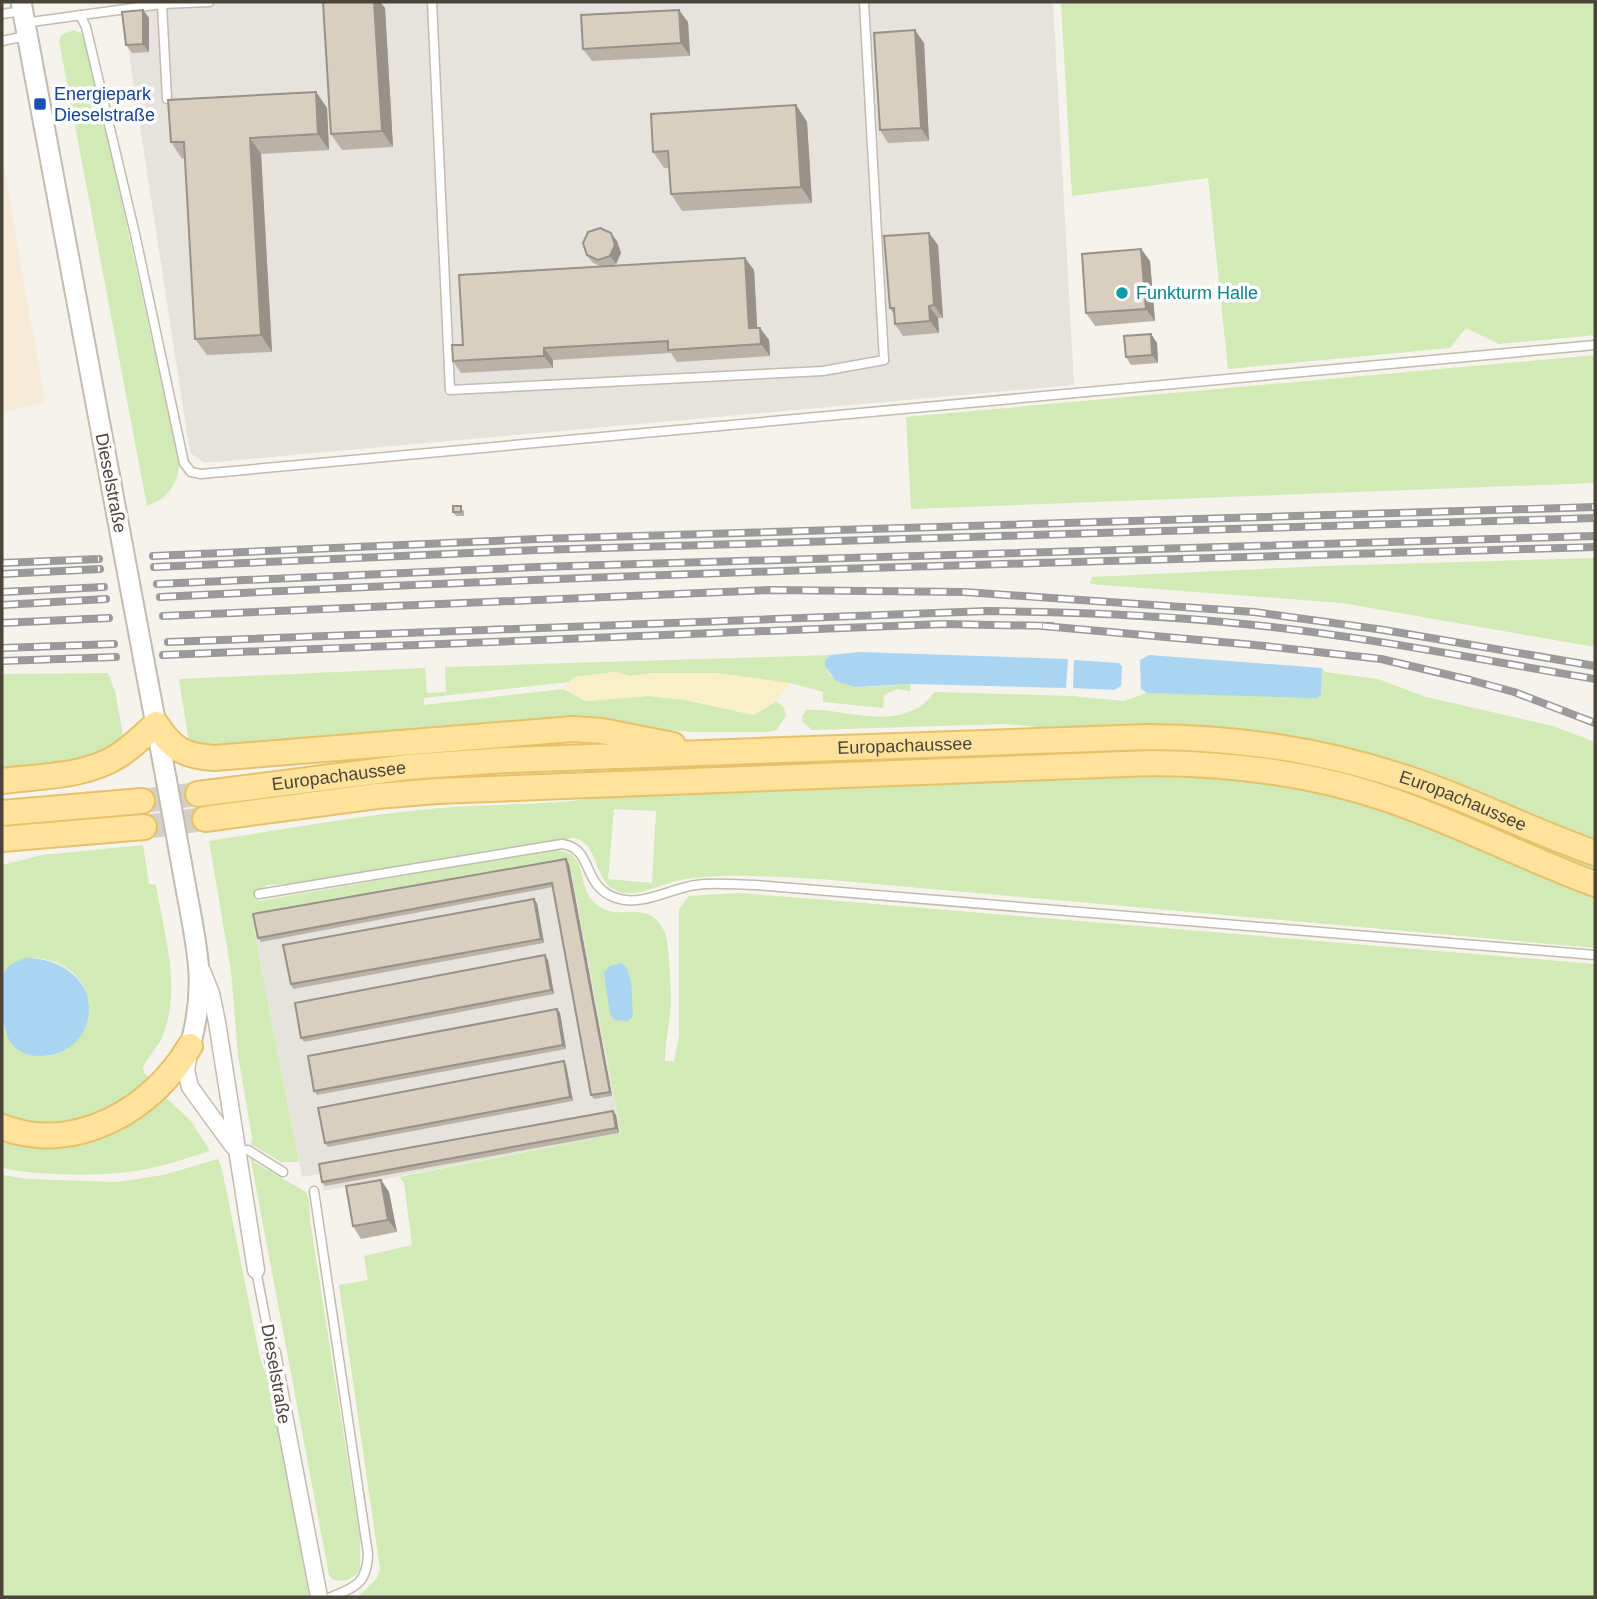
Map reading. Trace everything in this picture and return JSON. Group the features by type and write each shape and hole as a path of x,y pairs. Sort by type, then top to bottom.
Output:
{"main road":[{"path":"2,780 95,767 118,757 156,724 175,748 200,757 214,758 573,729 602,731 720,754"},
{"name":"Europachaussee","path":"198,794 408,767 506,760 1147,737 1245,741 1340,758 1407,778 1595,853"},
{"name":"Europachaussee","path":"205,819 377,796 521,786 1139,763 1194,764 1273,770 1346,786 1435,817 1595,884"},
{"path":"2,813 142,801"},
{"path":"2,839 144,827"},
{"path":"2,852 34,836"},
{"path":"2,1127 32,1134 58,1135 87,1130 109,1122 135,1106 164,1082 177,1068 190,1046"}],"street":[{"name":"Dieselstraße","path":"24,18 200,965 201,1001 186,1070 190,1087 236,1150"},
{"name":"Dieselstraße","path":"200,965 211,993 217,1022 256,1270"},
{"name":"Dieselstraße","path":"272,1353 319,1597"}],"lane":[{"path":"2,14 24,18 80,15 162,4 209,2"},
{"path":"432,2 450,390 823,371 884,360 864,2"},
{"path":"162,4 167,99"},
{"path":"80,15 86,27 132,221 184,463 191,472 201,474 1595,345"},
{"path":"2,41 24,18"},
{"path":"259,894 562,844 573,845 581,853 589,874 599,889 617,899 639,900 696,885 756,885 1595,955"},
{"path":"236,1150 248,1150 282,1172"},
{"path":"314,1191 368,1554 365,1576 358,1584 331,1597"},
{"name":"Dieselstraße","path":"256,1270 272,1353"}],"shaded area":[{"path":"121,2 1053,2 1074,385 205,463 190,453"},
{"path":"2,157 45,402 2,413"},
{"path":"570,861 621,1133 323,1191 320,1174 302,1177 252,917"}],"green space":[{"path":"1061,2 1595,2 1595,335 1499,344 1466,328 1450,348 1228,369 1208,178 1072,196"},
{"path":"74,30 85,35 179,464 174,485 166,495 147,506 59,41 61,35"},
{"path":"1595,355 1595,483 911,509 906,417"},
{"path":"1595,558 1595,647 1342,603 1090,584 1092,577 1325,566"},
{"path":"831,655 825,660 828,672 836,680 874,687 911,684 910,691 897,689 884,695 883,708 823,702 823,692 790,683 653,673 630,676 615,672 574,677 569,682 424,698 424,705 563,689 586,701 648,696 685,700 754,715 776,701 783,706 786,715 777,730 768,732 694,732 615,726 216,749 192,744 188,737 179,679 425,668 427,693 446,692 445,667"},
{"path":"1322,668 1325,672 1378,679 1426,697 1553,726 1595,742 1595,845 1527,814 1191,730 1048,728 1004,724 812,730 803,722 802,717 806,710 892,716 919,707 935,692 1072,696 1124,701 1147,693 1321,695"},
{"path":"108,673 115,691 124,741 107,755 2,773 2,674"},
{"path":"1138,750 1208,752 1274,759 1373,780 1454,808 1595,867 1595,874 1259,762 204,813 203,806 359,784 437,777"},
{"path":"1139,776 1259,782 1330,795 1398,816 1595,896 1595,948 820,879 703,877 624,893 606,883 589,848 582,841 573,838 333,880 267,885 255,894 259,901 554,850 566,852 578,863 589,896 596,904 610,911 645,913 654,917 664,931 669,956 671,1003 665,1061 674,1061 679,1036 679,909 689,896 737,893 1595,964 1595,1597 358,1597 377,1578 380,1569 339,1285 368,1280 364,1256 412,1245 404,1183 399,1177 621,1133 570,862 252,918 299,1162 281,1162 251,1144 238,1055 231,971 209,841 411,811 571,801 615,795","holes":["614,809 656,811 652,883 608,879"]},
{"path":"143,845 149,884 156,885 171,983 171,1002 161,1040 143,1067 144,1073 150,1078 120,1103 78,1119 46,1123 2,1114 2,1022 5,1032 37,1056 51,1055 67,1048 80,1035 89,1008 85,989 78,978 57,963 45,959 21,961 10,967 2,977 2,865 42,855"},
{"path":"163,1095 191,1121 210,1151 151,1168 109,1174 53,1174 2,1168 2,1138 10,1140"},
{"path":"250,1156 256,1159 254,1162 306,1192 309,1200 360,1539 360,1570 344,1581 332,1579 329,1575"},
{"path":"218,1159 260,1357 270,1387 309,1597 2,1597 2,1175 28,1179 117,1182 163,1175"}],"sand":[{"path":"616,672 630,676 653,673 717,673 791,683 776,701 754,715 685,700 648,696 586,701 563,689 574,677"}],"water":[{"path":"859,652 1068,659 1066,688 911,684 855,687 836,681 825,666 825,660 831,655"},
{"path":"1149,655 1322,668 1321,695 1316,698 1147,693 1141,689 1140,660"},
{"path":"1074,660 1119,663 1122,667 1121,686 1114,690 1073,688"},
{"path":"26,958 55,963 67,970 85,989 89,1001 89,1015 81,1035 70,1047 56,1054 38,1056 19,1050 12,1044 4,1027 1,990 3,973 15,962"},
{"path":"622,963 626,967 631,985 633,1012 628,1021 615,1020 610,1014 604,973 610,966"}],"building":[{"path":"323,2 374,2 382,131 331,134"},
{"path":"143,10 143,44 126,45 122,12"},
{"path":"679,10 681,43 583,49 581,15"},
{"path":"915,30 921,128 880,130 874,33"},
{"path":"316,92 318,134 250,138 261,335 195,339 184,142 171,142 168,100"},
{"path":"796,105 801,187 671,194 668,151 653,152 651,114"},
{"path":"600,228 611,233 615,245 610,256 598,260 587,255 583,243 588,232"},
{"path":"929,233 934,305 929,306 930,321 895,324 894,308 890,308 884,236"},
{"name":"Funkturm Halle","path":"1141,249 1146,309 1086,313 1082,254"},
{"path":"745,258 749,328 760,328 761,344 668,350 668,341 544,348 544,356 453,361 452,345 463,345 459,275"},
{"path":"1151,334 1152,355 1126,357 1124,336"},
{"path":"453,506 461,506 461,512 453,512"},
{"path":"566,859 610,1092 591,1095 552,883 258,938 253,914"},
{"path":"534,899 541,939 291,984 283,945"},
{"path":"545,955 551,990 301,1038 295,1003"},
{"path":"557,1009 563,1045 314,1091 308,1056"},
{"path":"564,1061 570,1097 325,1143 318,1108"},
{"path":"613,1111 616,1128 322,1182 319,1164"},
{"path":"381,1180 388,1220 353,1226 346,1186"}],"tunnel":[{"path":"142,801 198,794"},
{"path":"144,827 205,819"}],"railway":[{"path":"153,556 537,539 1595,507"},
{"path":"154,567 537,550 1595,518"},
{"path":"157,584 537,567 1595,536"},
{"path":"160,597 698,574 1595,547"},
{"path":"2,563 99,559"},
{"path":"2,574 100,569"},
{"path":"2,592 104,587"},
{"path":"163,616 769,590 964,592 1254,612 1384,630 1595,666"},
{"path":"2,605 106,599"},
{"path":"168,642 988,611 1055,612 1188,619 1297,630 1595,679"},
{"path":"2,623 109,618"},
{"path":"163,655 943,624 1052,626"},
{"path":"1043,626 1381,659 1514,692 1595,723"},
{"path":"2,648 114,644"},
{"path":"2,661 116,657"}],"place":[{"name":"Energiepark Dieselstraße","path":"40,104"},
{"name":"Funkturm Halle","path":"1122,293"}]}
